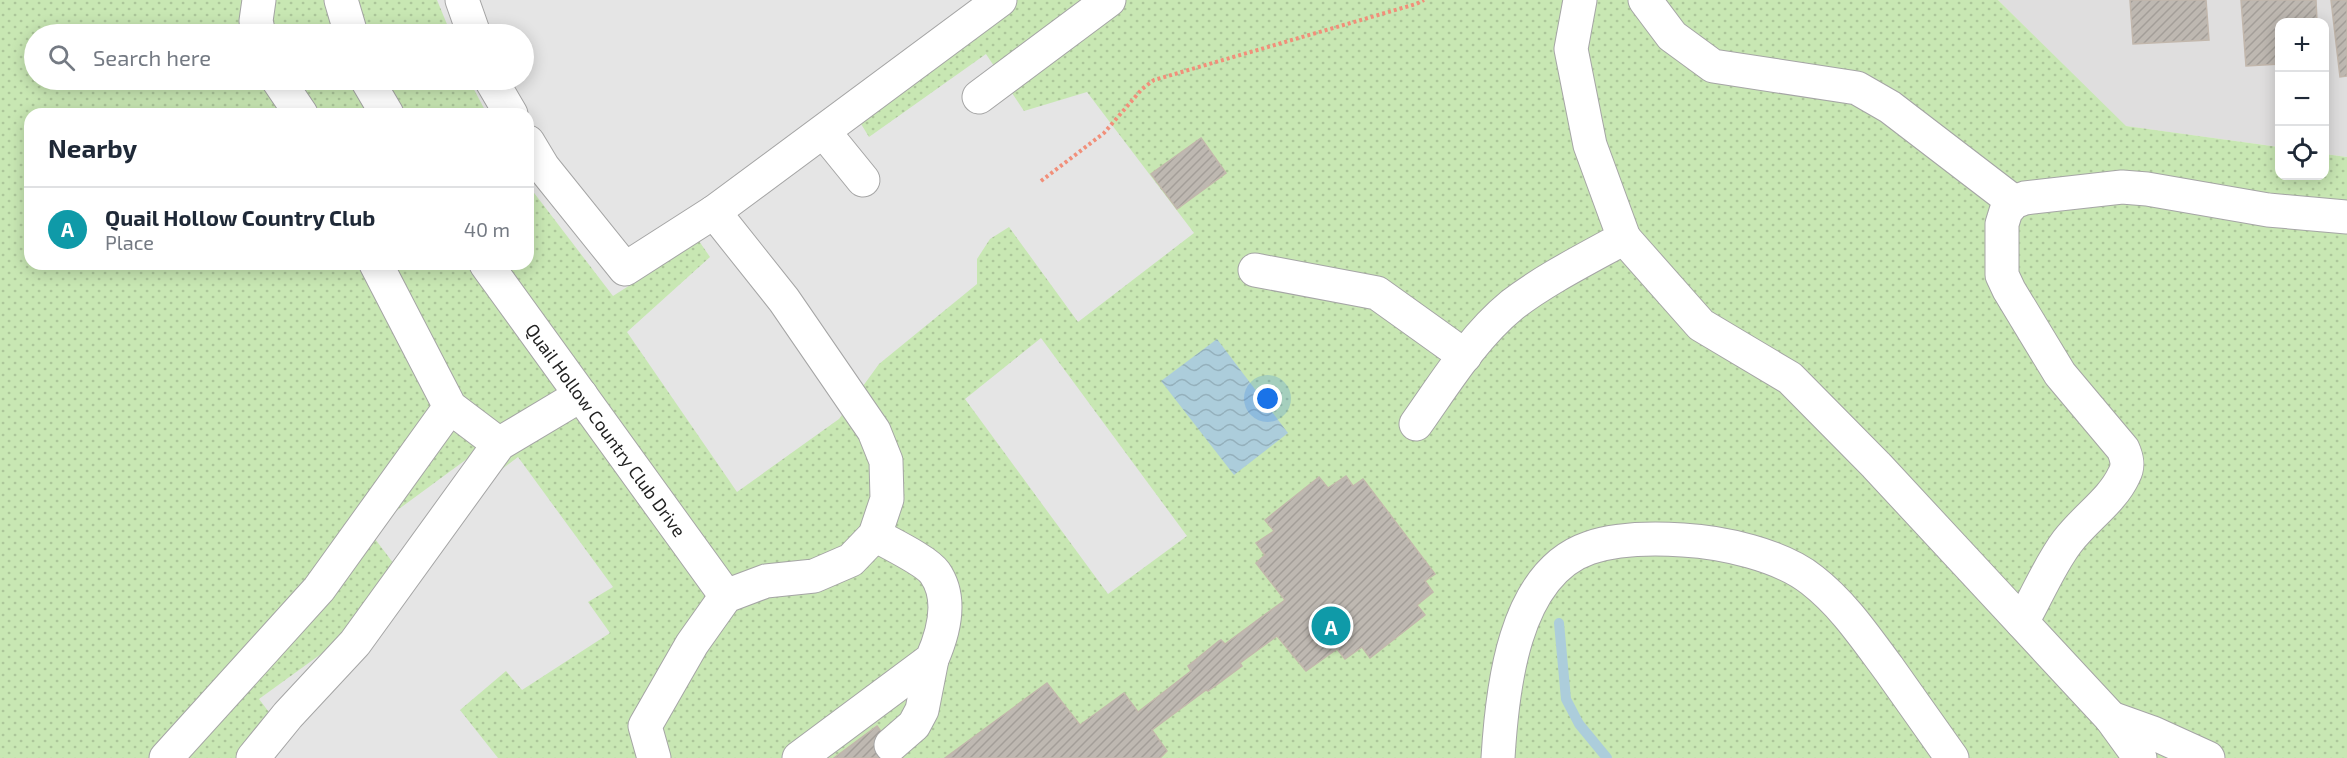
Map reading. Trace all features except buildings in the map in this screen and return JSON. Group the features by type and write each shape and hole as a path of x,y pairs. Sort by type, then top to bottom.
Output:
{"street":[{"path":"256,24 259,0"},
{"path":"340,0 348,24"},
{"path":"462,0 470,24"},
{"path":"534,152 543,167 625,269 714,212 1000,0"},
{"path":"979,97 1109,0"},
{"path":"1580,0 1571,50 1590,145 1624,238 1701,325 1790,378 1876,465 2111,718 2140,758"},
{"path":"1645,0 1672,36 1713,66 1857,87 1890,106 2014,202"},
{"path":"285,90 297,108"},
{"path":"373,90 383,108"},
{"path":"496,90 507,108"},
{"path":"824,132 862,180"},
{"path":"2022,622 2066,543 2087,518 2115,492 2126,473 2127,459 2123,449 2060,374 2009,290 2002,275 2002,224 2006,211 2014,202 2025,198 2122,187 2147,189 2268,210 2347,218"},
{"path":"654,758 645,726 692,644 726,596 766,581 814,576 851,560 875,535 887,499 886,461 874,431 784,300 714,212"},
{"path":"1416,424 1465,356 1513,305 1624,238"},
{"path":"379,270 450,407 499,444"},
{"name":"Quail Hollow Country Club Drive","path":"490,270 726,596"},
{"path":"1255,270 1377,293 1465,356"},
{"path":"253,758 288,715 355,643 499,444 581,395"},
{"path":"166,758 319,589 450,407"},
{"path":"875,535 935,572 943,592 945,615 940,641 932,659 922,710 914,725 891,746"},
{"path":"1498,758 1505,681 1528,609 1544,581 1563,562 1587,549 1618,542 1660,539 1698,540 1741,549 1779,562 1810,579 1849,614 1952,758"},
{"path":"799,758 932,659"},
{"path":"2111,718 2153,733 2208,758"}],"path":[{"path":"1041,181 1104,133 1142,89 1154,80 1167,74 1424,0"}],"shaded area":[{"path":"437,0 986,0 858,119 869,137 986,54 1024,111 1087,92 1194,233 1078,322 1009,227 990,239 977,259 977,284 879,364 839,419 737,492 627,332 710,257 699,241 613,296 534,193 534,108 484,108 474,90 534,90 534,24 447,24"},
{"path":"1998,0 2347,0 2347,157 2329,155 2329,18 2275,18 2275,146 2125,126"},
{"path":"1041,338 1187,536 1108,594 965,399"},
{"path":"475,453 494,475 518,457 613,587 588,602 610,633 522,690 506,671 460,710 498,758 244,758 281,728 259,699 412,588 369,531"}],"green space":[{"path":"0,0 1998,0 2126,126 2275,146 2275,180 2329,180 2329,155 2347,157 2347,758 0,758"}],"water":[{"path":"1217,339 1288,433 1234,475 1161,381"}],"waterway":[{"path":"1559,623 1566,699 1579,724 1607,758"}],"place":[{"name":"Quail Hollow Country Club","path":"1331,626"}]}
